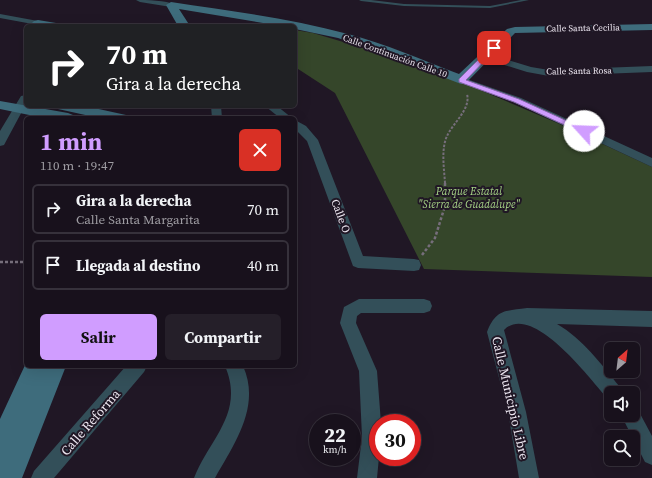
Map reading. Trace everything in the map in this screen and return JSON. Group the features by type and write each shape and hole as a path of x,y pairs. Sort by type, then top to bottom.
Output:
{"street":[{"path":"140,0 170,5 183,24"},
{"name":"Calle Continuación Calle 10","path":"170,5 288,24"},
{"path":"0,16 39,24"},
{"path":"0,20 18,19"},
{"name":"Calle Continuación Calle 10","path":"297,26 337,34 410,59 517,100 652,163"},
{"name":"Calle Santa Cecilia","path":"485,56 511,31 515,30 652,27"},
{"path":"462,80 485,56"},
{"name":"Calle Santa Rosa","path":"485,56 530,70 549,73 652,69"},
{"path":"0,94 23,102"},
{"path":"0,105 23,102"},
{"path":"0,142 23,102"},
{"path":"40,108 62,116"},
{"path":"73,108 111,116"},
{"path":"273,108 284,116"},
{"name":"Calle O","path":"297,125 312,140 358,262 414,265"},
{"path":"367,478 372,437 368,371 348,323 350,312 359,306 424,306"},
{"path":"527,316 652,319"},
{"path":"527,316 561,336 576,349 608,386"},
{"name":"Calle Municipio Libre","path":"527,316 504,319 498,325 495,332 517,412 529,478"},
{"path":"0,449 36,368"},
{"path":"8,478 53,368"},
{"name":"Calle Reforma","path":"41,478 136,368"},
{"path":"204,478 232,427 238,409 242,390 235,368"},
{"path":"634,422 652,455"}],"lane":[{"path":"361,0 404,5 490,7 527,0"}],"path":[{"path":"414,265 435,238 445,206 444,151 447,136 461,116 468,98 462,80"},
{"path":"0,262 24,262"}],"green space":[{"name":"Parque Estatal \"Sierra de Guadalupe\"","path":"297,30 313,33 424,66 555,122 652,167 652,277 424,269 335,93 297,68"}],"route":[{"path":"494,48 462,80 517,100 584,131"}]}
